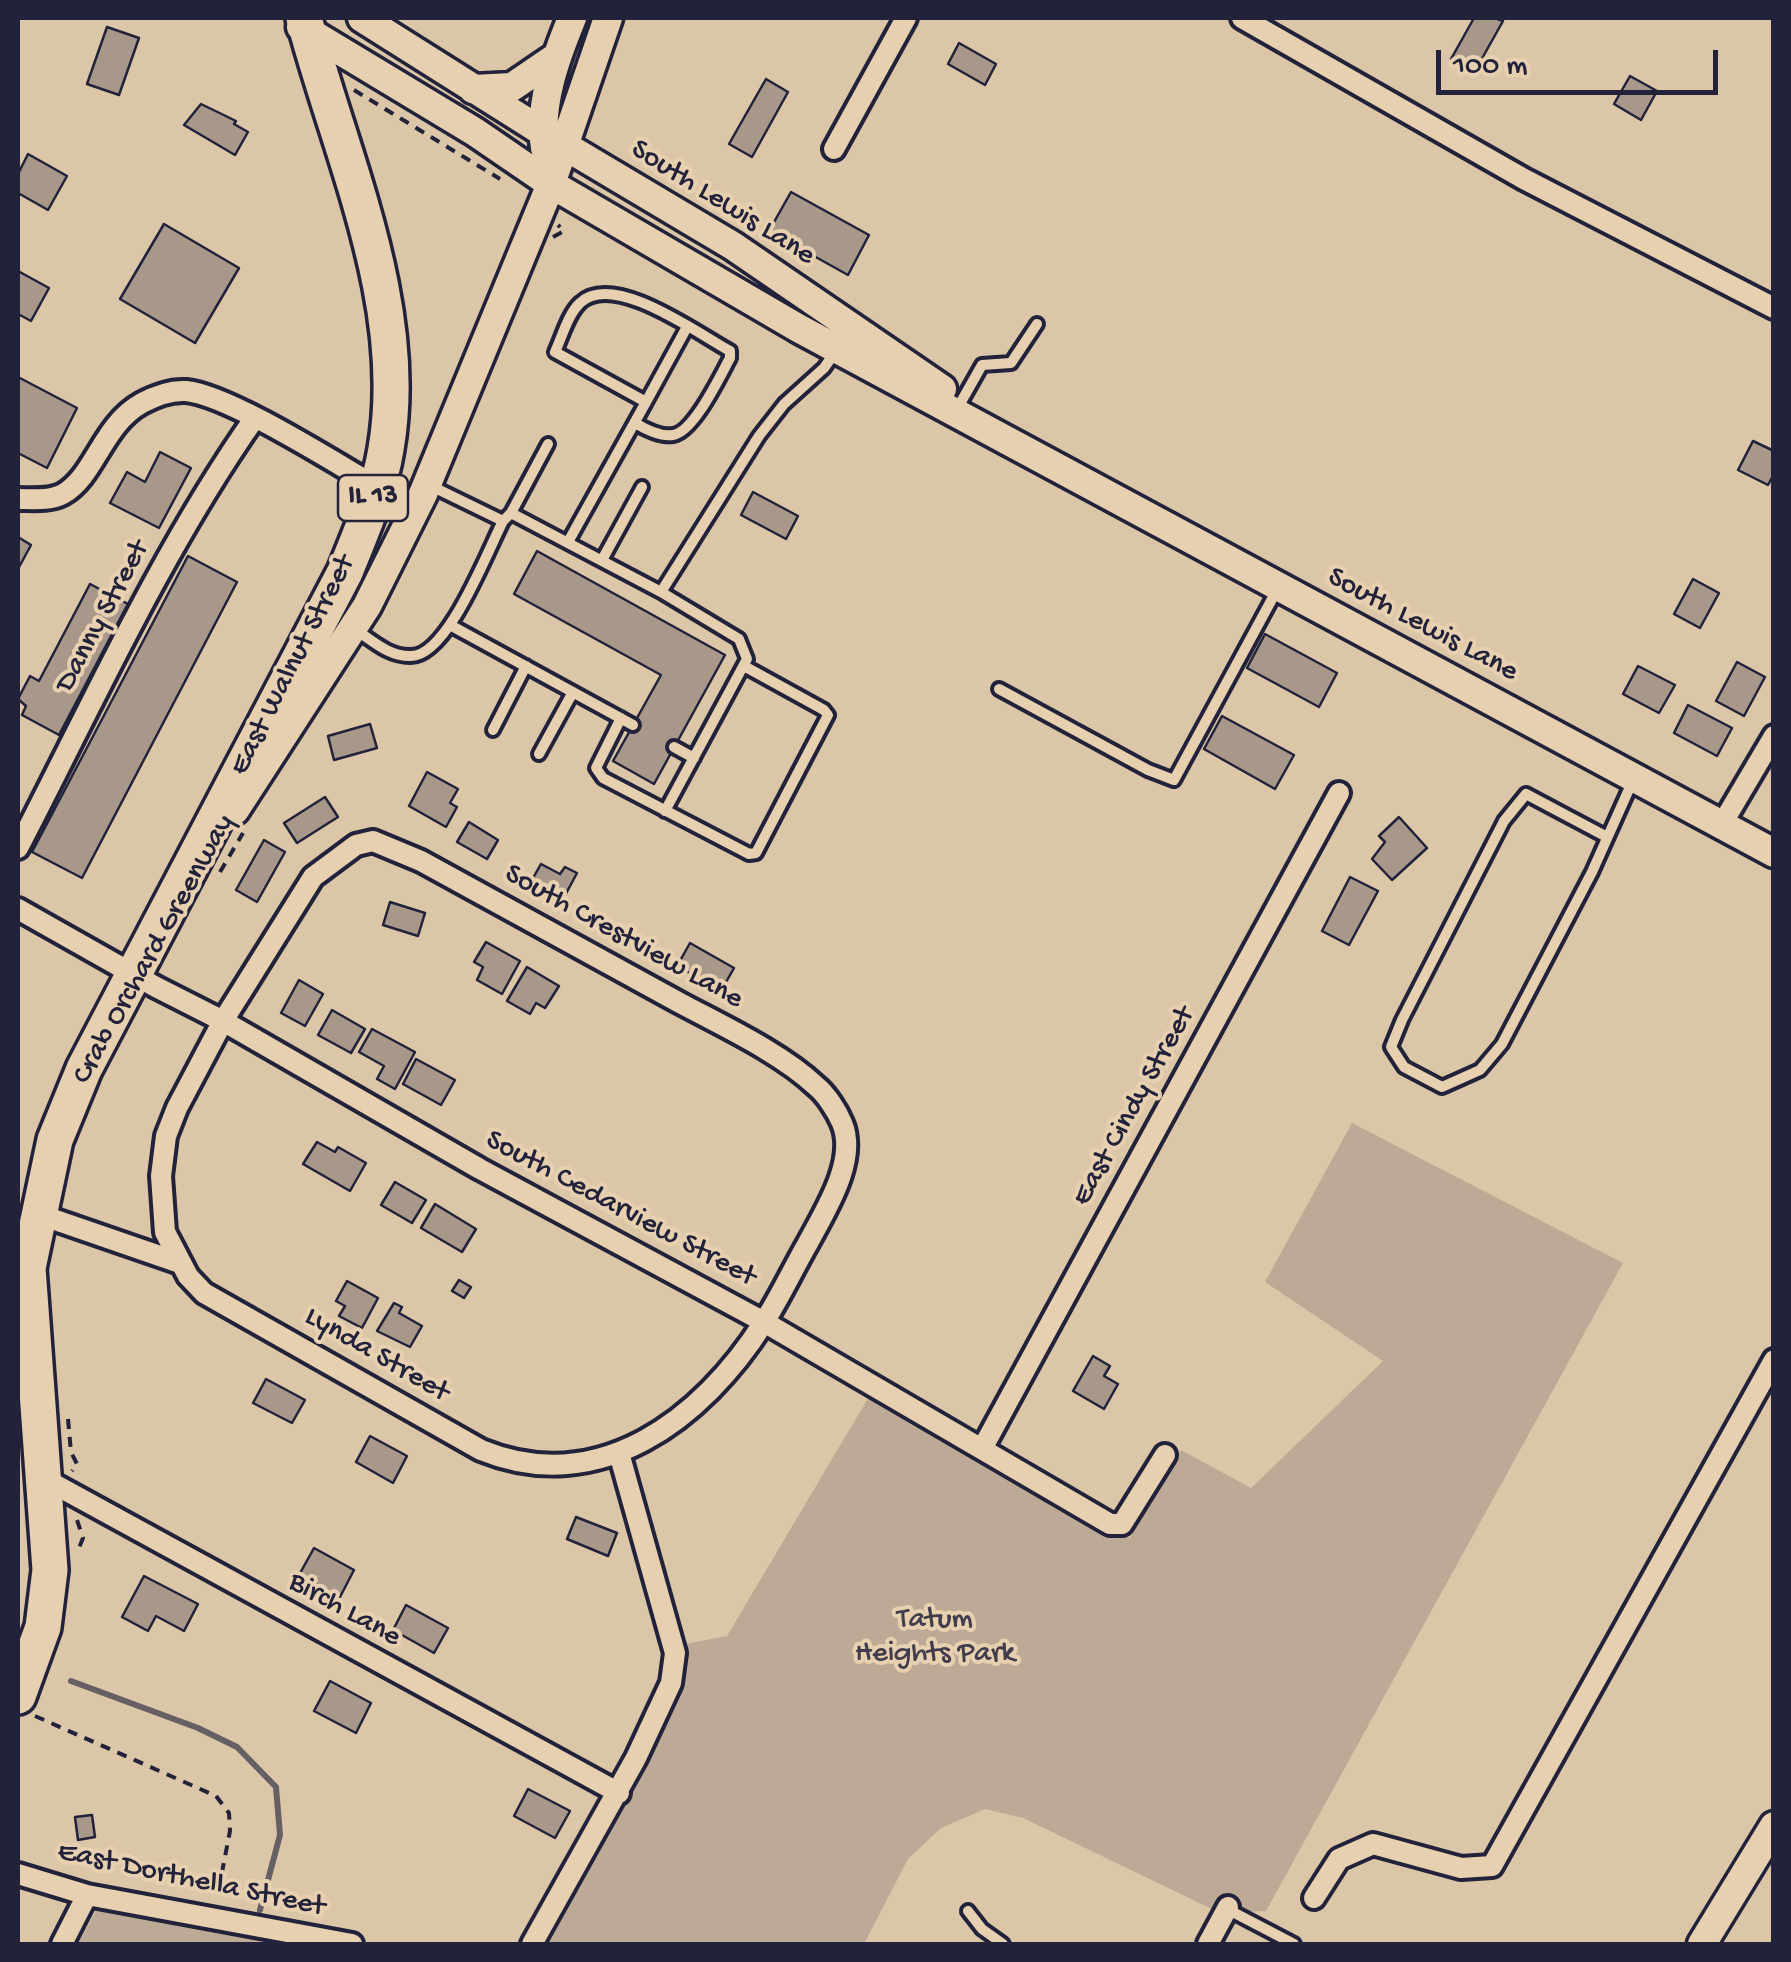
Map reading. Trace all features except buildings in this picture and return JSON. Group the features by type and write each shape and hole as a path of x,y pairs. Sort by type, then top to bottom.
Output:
{"highway":[{"name":"East Walnut Street","path":"28,1707 50,1570 28,1268 65,1112 345,572 377,487 390,412 388,335 382,291 344,144 300,22"}],"street":[{"name":"South Lewis Lane","path":"362,18 747,256 1039,457"},
{"name":"East Walnut Street","path":"174,897 354,628 426,484 546,196 554,139 556,57 572,18"},
{"name":"East Walnut Street","path":"554,139 608,18"},
{"path":"834,149 906,18"},
{"path":"1242,18 1524,178 1774,308"},
{"name":"South Lewis Lane","path":"300,22 474,132 546,196 1774,853"},
{"path":"472,89 512,87 556,57"},
{"path":"18,499 61,495 75,484 113,426 131,410 156,396 184,390 254,419 377,487"},
{"name":"Danny Street","path":"18,848 181,536 254,419"},
{"path":"1722,824 1774,736"},
{"name":"East Cindy Street","path":"982,1449 1339,793"},
{"name":"South Crestview Lane","path":"224,1021 314,877 356,845 374,841 422,861 742,1037 818,1086 842,1121 846,1138 845,1162 817,1226 764,1322"},
{"name":"South Cedarview Street","path":"18,910 224,1021 480,1169 764,1322 1110,1524 1122,1524 1165,1455"},
{"name":"Lynda Street","path":"224,1021 166,1136 161,1204 166,1232 180,1263 204,1293 481,1450 513,1463 545,1466 579,1465 619,1453 655,1436 687,1414 737,1360 764,1322"},
{"path":"38,1214 180,1263"},
{"path":"1314,1898 1338,1859 1373,1844 1461,1868 1492,1866 1774,1360"},
{"path":"532,1944 618,1793 671,1683 675,1654 619,1453"},
{"name":"Birch Lane","path":"43,1478 618,1793"},
{"path":"1702,1944 1774,1826"},
{"name":"East Dorthella Street","path":"18,1874 87,1895 352,1944"},
{"path":"62,1944 87,1895"},
{"path":"1208,1944 1228,1908"}],"lane":[{"path":"635,423 673,436 688,428 730,358 730,350 626,295 604,292 588,297 577,305 554,352 646,402"},
{"path":"961,402 982,365 1012,363 1038,324"},
{"path":"568,542 687,327"},
{"path":"661,592 759,436 784,404 824,368 837,349"},
{"path":"354,628 390,653 415,657 434,648 450,626 548,444"},
{"path":"426,484 568,542 739,639 746,649 744,666 665,811"},
{"path":"602,560 642,487"},
{"path":"1000,689 1148,770 1174,780 1279,587"},
{"path":"450,626 633,724"},
{"path":"493,730 526,666"},
{"path":"621,718 596,768 603,778 749,854 756,853 828,715 744,666"},
{"path":"539,754 573,692"},
{"path":"674,747 694,758"},
{"path":"1608,837 1526,794 1504,821 1402,1020 1391,1047 1404,1066 1442,1087 1480,1070 1502,1044 1608,837 1634,777"},
{"path":"1228,1908 1294,1944"},
{"path":"968,1911 982,1929 1004,1944"}],"path":[{"path":"346,85 501,180"},
{"path":"546,196 564,231 546,242"},
{"name":"Crab Orchard Greenway","path":"218,876 247,828"},
{"path":"68,1418 71,1452 77,1464 71,1472 78,1528 84,1538 76,1556"},
{"path":"28,1707 216,1796 229,1812 230,1831 212,1920"}],"green space":[{"name":"Tatum Heights Park","path":"1352,1123 1623,1263 1266,1911 1220,1913 1023,1818 985,1809 941,1828 908,1859 864,1944 544,1944 647,1758 682,1681 685,1644 727,1636 870,1395 1108,1533 1130,1538 1181,1450 1251,1488 1383,1361 1265,1282"},
{"path":"96,1911 292,1944 78,1944"}],"waterway":[{"path":"71,1681 198,1728 237,1747 276,1787 280,1835 260,1910"}]}
